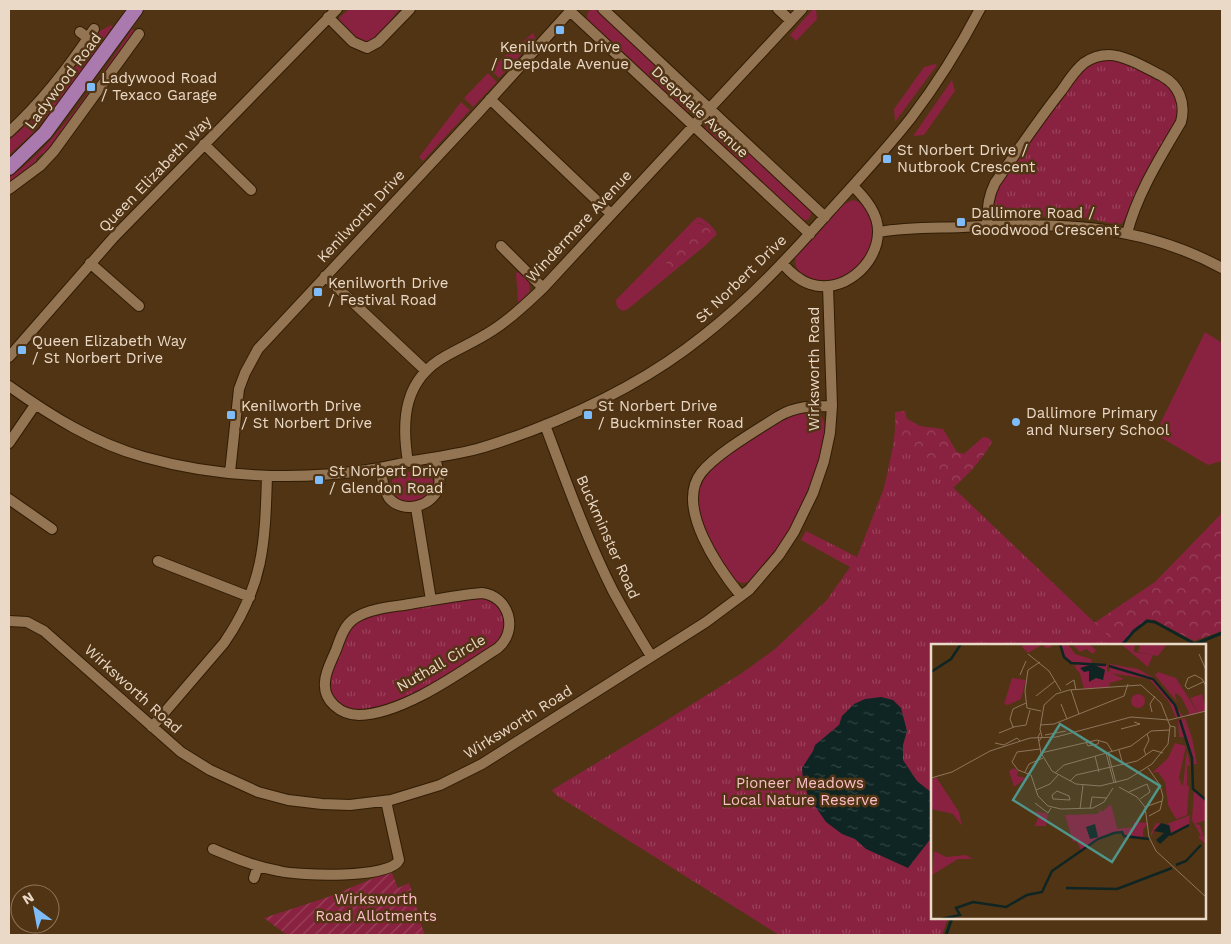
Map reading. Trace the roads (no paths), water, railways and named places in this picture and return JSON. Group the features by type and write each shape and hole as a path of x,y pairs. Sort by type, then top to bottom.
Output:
{"main road":[{"name":"Ladywood Road","path":"9,168 46,133 136,9"}],"street":[{"name":"Queen Elizabeth Way","path":"9,357 90,263 142,207 337,9"},
{"path":"328,17 353,42 367,48 378,42 410,9"},
{"name":"Deepdale Avenue","path":"603,9 825,217"},
{"path":"778,9 791,21"},
{"name":"Windermere Avenue","path":"408,462 404,434 405,412 413,388 426,371 445,356 493,330 517,312 543,288 802,9"},
{"name":"St Norbert Drive","path":"9,386 35,405 88,436 142,456 186,467 267,476 325,474 380,468 435,458 478,449 546,425 589,406 663,364 702,337 782,263 853,186 912,117 964,40 980,9"},
{"name":"Deepdale Avenue","path":"571,10 810,234"},
{"name":"Kenilworth Drive","path":"230,472 239,389 258,349 571,10"},
{"name":"Ladywood Road","path":"9,132 51,90 72,63 84,36 94,29"},
{"path":"9,189 44,163 138,41"},
{"path":"987,226 988,203 992,189 1047,108 1083,64 1092,59 1110,55 1145,67 1166,78 1175,87 1183,105 1181,122 1140,194 1127,233"},
{"path":"490,99 611,214"},
{"path":"204,144 252,190"},
{"path":"782,263 800,280 816,286 828,286 845,281 859,273 869,260 878,232 872,210 853,186"},
{"path":"878,232 897,229 987,226 1080,227 1127,233 1184,250 1222,267"},
{"path":"501,246 543,288"},
{"path":"90,263 140,306"},
{"path":"325,276 426,371"},
{"name":"Wirksworth Road","path":"9,621 27,622 44,631 182,752 210,770 258,792 288,800 350,805 386,800 440,785 482,764 706,622 741,596 779,555 803,516 824,462 830,433 832,406 828,286"},
{"path":"9,443 35,405"},
{"path":"741,596 724,576 715,561 696,517 692,498 693,488 697,479 718,457 788,411 802,406 832,406"},
{"name":"Buckminster Road","path":"546,425 598,559 624,610 651,656"},
{"path":"380,468 384,489 390,499 403,507 416,508 437,493 440,481 435,458"},
{"path":"152,727 224,643 250,597 257,578 266,523 267,476"},
{"path":"9,499 52,529"},
{"path":"416,508 431,600"},
{"path":"158,562 250,597"},
{"name":"Nuthall Circle","path":"482,593 494,596 507,612 510,626 507,637 498,648 462,671 430,691 402,704 370,714 359,715 347,714 336,708 327,696 325,682 348,623 372,611 431,600 482,593"},
{"path":"213,849 258,866 278,871 311,875 371,872 396,865 399,860 398,851 386,800"},
{"path":"254,878 258,866"}],"water":[{"path":"881,697 893,700 901,708 907,731 903,745 903,760 917,781 931,792 931,838 908,868 866,849 855,839 842,834 826,822 808,796 803,780 802,768 815,745 839,725 842,716 854,704 865,699"}],"waterway":[{"path":"1123,644 1134,631 1147,621 1155,622 1195,644"},
{"path":"1195,644 1222,633"},
{"path":"946,935 952,919"}],"place":[{"name":"Kenilworth Drive / Deepdale Avenue","path":"560,30"},
{"name":"Ladywood Road / Texaco Garage","path":"91,87"},
{"name":"St Norbert Drive / Nutbrook Crescent","path":"887,159"},
{"name":"Dallimore Road / Goodwood Crescent","path":"961,222"},
{"name":"Kenilworth Drive / Festival Road","path":"318,292"},
{"name":"Queen Elizabeth Way / St Norbert Drive","path":"22,350"},
{"name":"Kenilworth Drive / St Norbert Drive","path":"231,415"},
{"name":"St Norbert Drive / Buckminster Road","path":"588,415"},
{"name":"Dallimore Primary and Nursery School","path":"1016,422"},
{"name":"St Norbert Drive / Glendon Road","path":"319,480"}],"park label":[{"name":"Pioneer Meadows Local Nature Reserve","path":"800,792"},
{"name":"Wirksworth Road Allotments","path":"376,908"}]}
